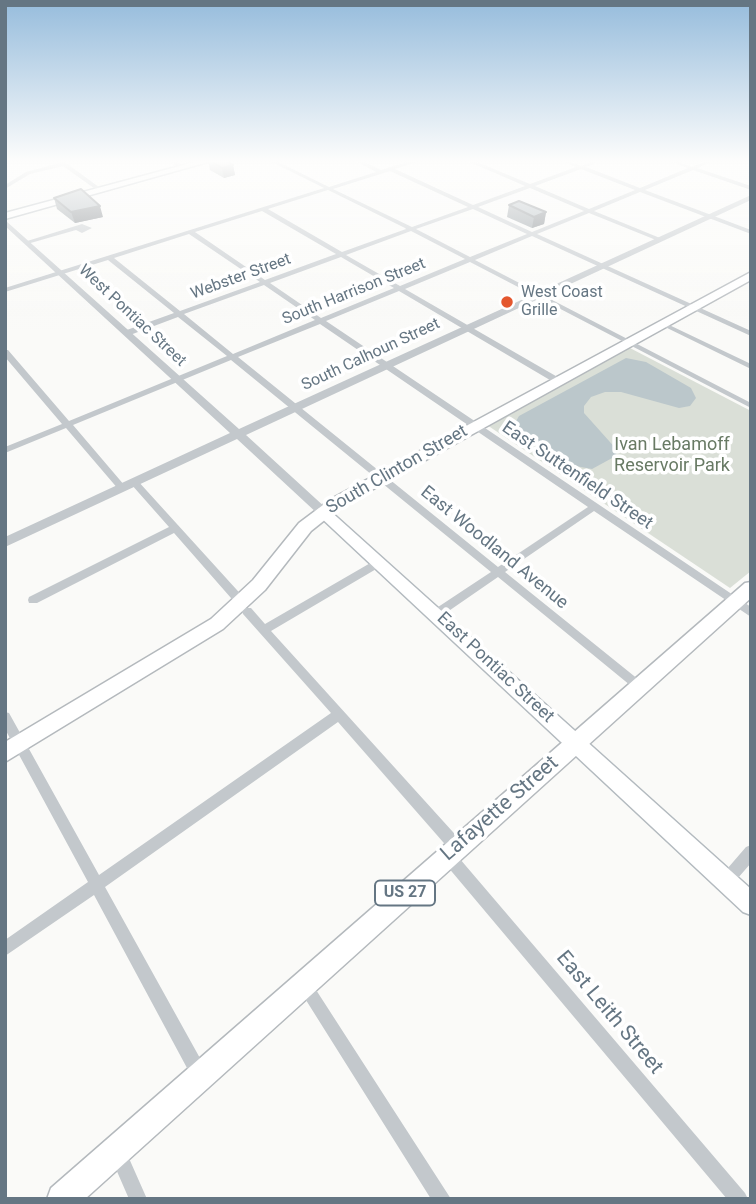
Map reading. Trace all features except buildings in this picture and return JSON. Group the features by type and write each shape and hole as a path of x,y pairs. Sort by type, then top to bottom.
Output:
{"highway":[{"name":"South Clinton Street","path":"5,754 180,650 244,607 296,538 323,512 475,425 750,277"},
{"name":"Lafayette Street","path":"62,1199 576,742 745,601"}],"main road":[{"name":"East Pontiac Street","path":"323,512 751,904"}],"street":[{"path":"5,290 240,216"},
{"path":"275,216 558,381"},
{"path":"383,216 749,403"},
{"name":"Webster Street","path":"127,333 449,216"},
{"path":"494,216 751,334"},
{"name":"South Harrison Street","path":"5,450 577,216"},
{"path":"603,216 658,239"},
{"path":"709,216 751,232"},
{"name":"South Calhoun Street","path":"5,542 709,216"},
{"name":"West Pontiac Street","path":"5,222 237,434"},
{"path":"27,242 77,229"},
{"name":"East Suttenfield Street","path":"190,232 594,507 745,601"},
{"name":"East Woodland Avenue","path":"109,257 640,687"},
{"path":"663,324 751,367"},
{"path":"5,352 122,488"},
{"name":"East Pontiac Street","path":"237,434 323,512"},
{"name":"East Leith Street","path":"134,482 339,714 739,1199"},
{"path":"436,614 594,507"},
{"path":"33,600 175,528"},
{"path":"264,630 379,562"},
{"path":"5,949 339,714"},
{"path":"5,718 200,1075"},
{"path":"726,881 751,852"},
{"path":"304,984 442,1199"},
{"path":"117,1151 138,1199"}],"green space":[{"name":"Ivan Lebamoff Reservoir Park","path":"628,347 751,411 751,571 730,588 487,425"}],"shaded area":[{"path":"626,358 646,362 691,388 696,398 690,406 679,408 621,392 605,392 591,397 584,406 584,413 618,451 614,457 592,469 570,465 517,429 515,423 519,416"}],"place":[{"name":"West Coast Grille","path":"507,302"}]}
